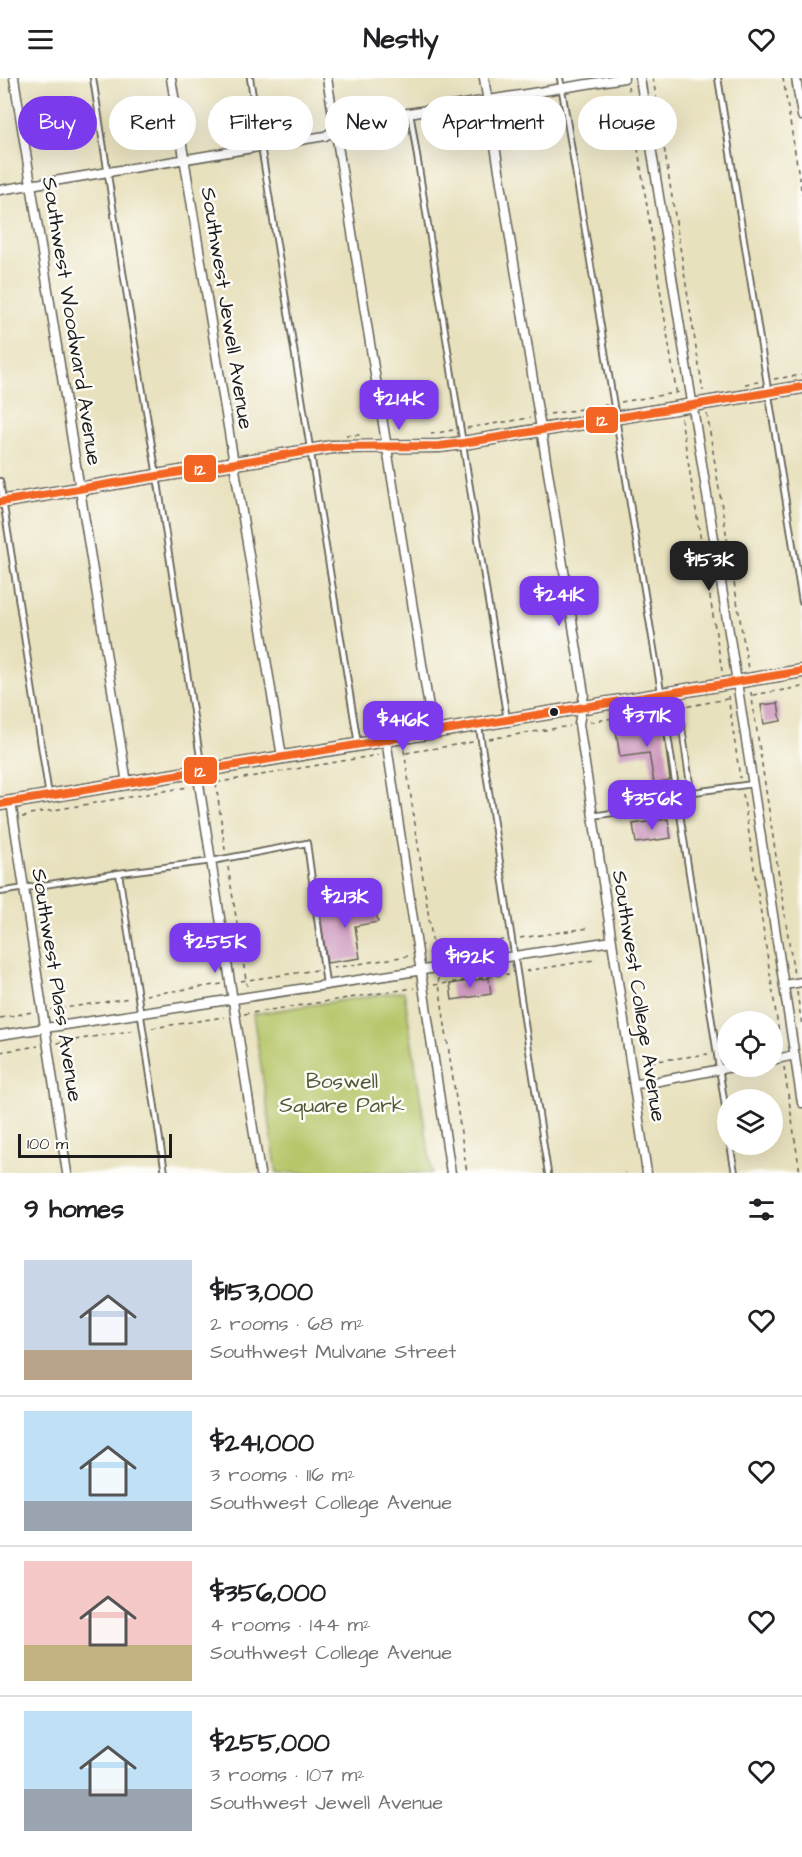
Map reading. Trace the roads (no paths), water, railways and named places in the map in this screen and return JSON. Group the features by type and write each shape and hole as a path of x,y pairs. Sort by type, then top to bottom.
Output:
{"main road":[{"path":"2,502 345,446 386,442 439,446 463,443 680,408 768,386 802,387"},
{"path":"6,803 802,671"}],"street":[{"name":"Southwest Woodward Avenue","path":"14,78 127,783"},
{"name":"Southwest Jewell Avenue","path":"171,78 282,757"},
{"path":"327,78 330,96"},
{"name":"Southwest College Avenue","path":"484,78 486,96"},
{"path":"512,96 625,78"},
{"path":"640,78 690,391 699,404 731,683 739,697 802,1102"},
{"path":"796,78 802,116"},
{"path":"410,112 421,110"},
{"path":"0,190 231,150"},
{"path":"339,150 433,732"},
{"name":"Southwest College Avenue","path":"495,150 584,694 579,724 647,1173"},
{"path":"386,740 451,1173"},
{"path":"200,771 200,785 260,1173"},
{"name":"Southwest Plass Avenue","path":"6,803 24,888 67,1173"},
{"path":"0,1035 612,941"},
{"path":"784,985 799,983"},
{"path":"783,1058 795,1055"},
{"path":"634,1084 717,1070"}],"lane":[{"path":"93,78 124,283 157,476 200,771"},
{"path":"250,78 253,96"},
{"path":"560,78 664,710 717,1059"},
{"path":"718,78 802,602"},
{"path":"410,112 507,720"},
{"path":"262,150 358,744"},
{"path":"0,481 50,796"},
{"path":"665,717 678,716 681,721 691,791"},
{"path":"479,724 548,1173"},
{"path":"593,816 657,806 657,797 753,784"},
{"path":"0,892 227,859 307,843 326,984"},
{"path":"119,873 165,1173"},
{"path":"732,1155 735,1173"}],"park label":[{"name":"Boswell Square Park","path":"342,1093"}]}
